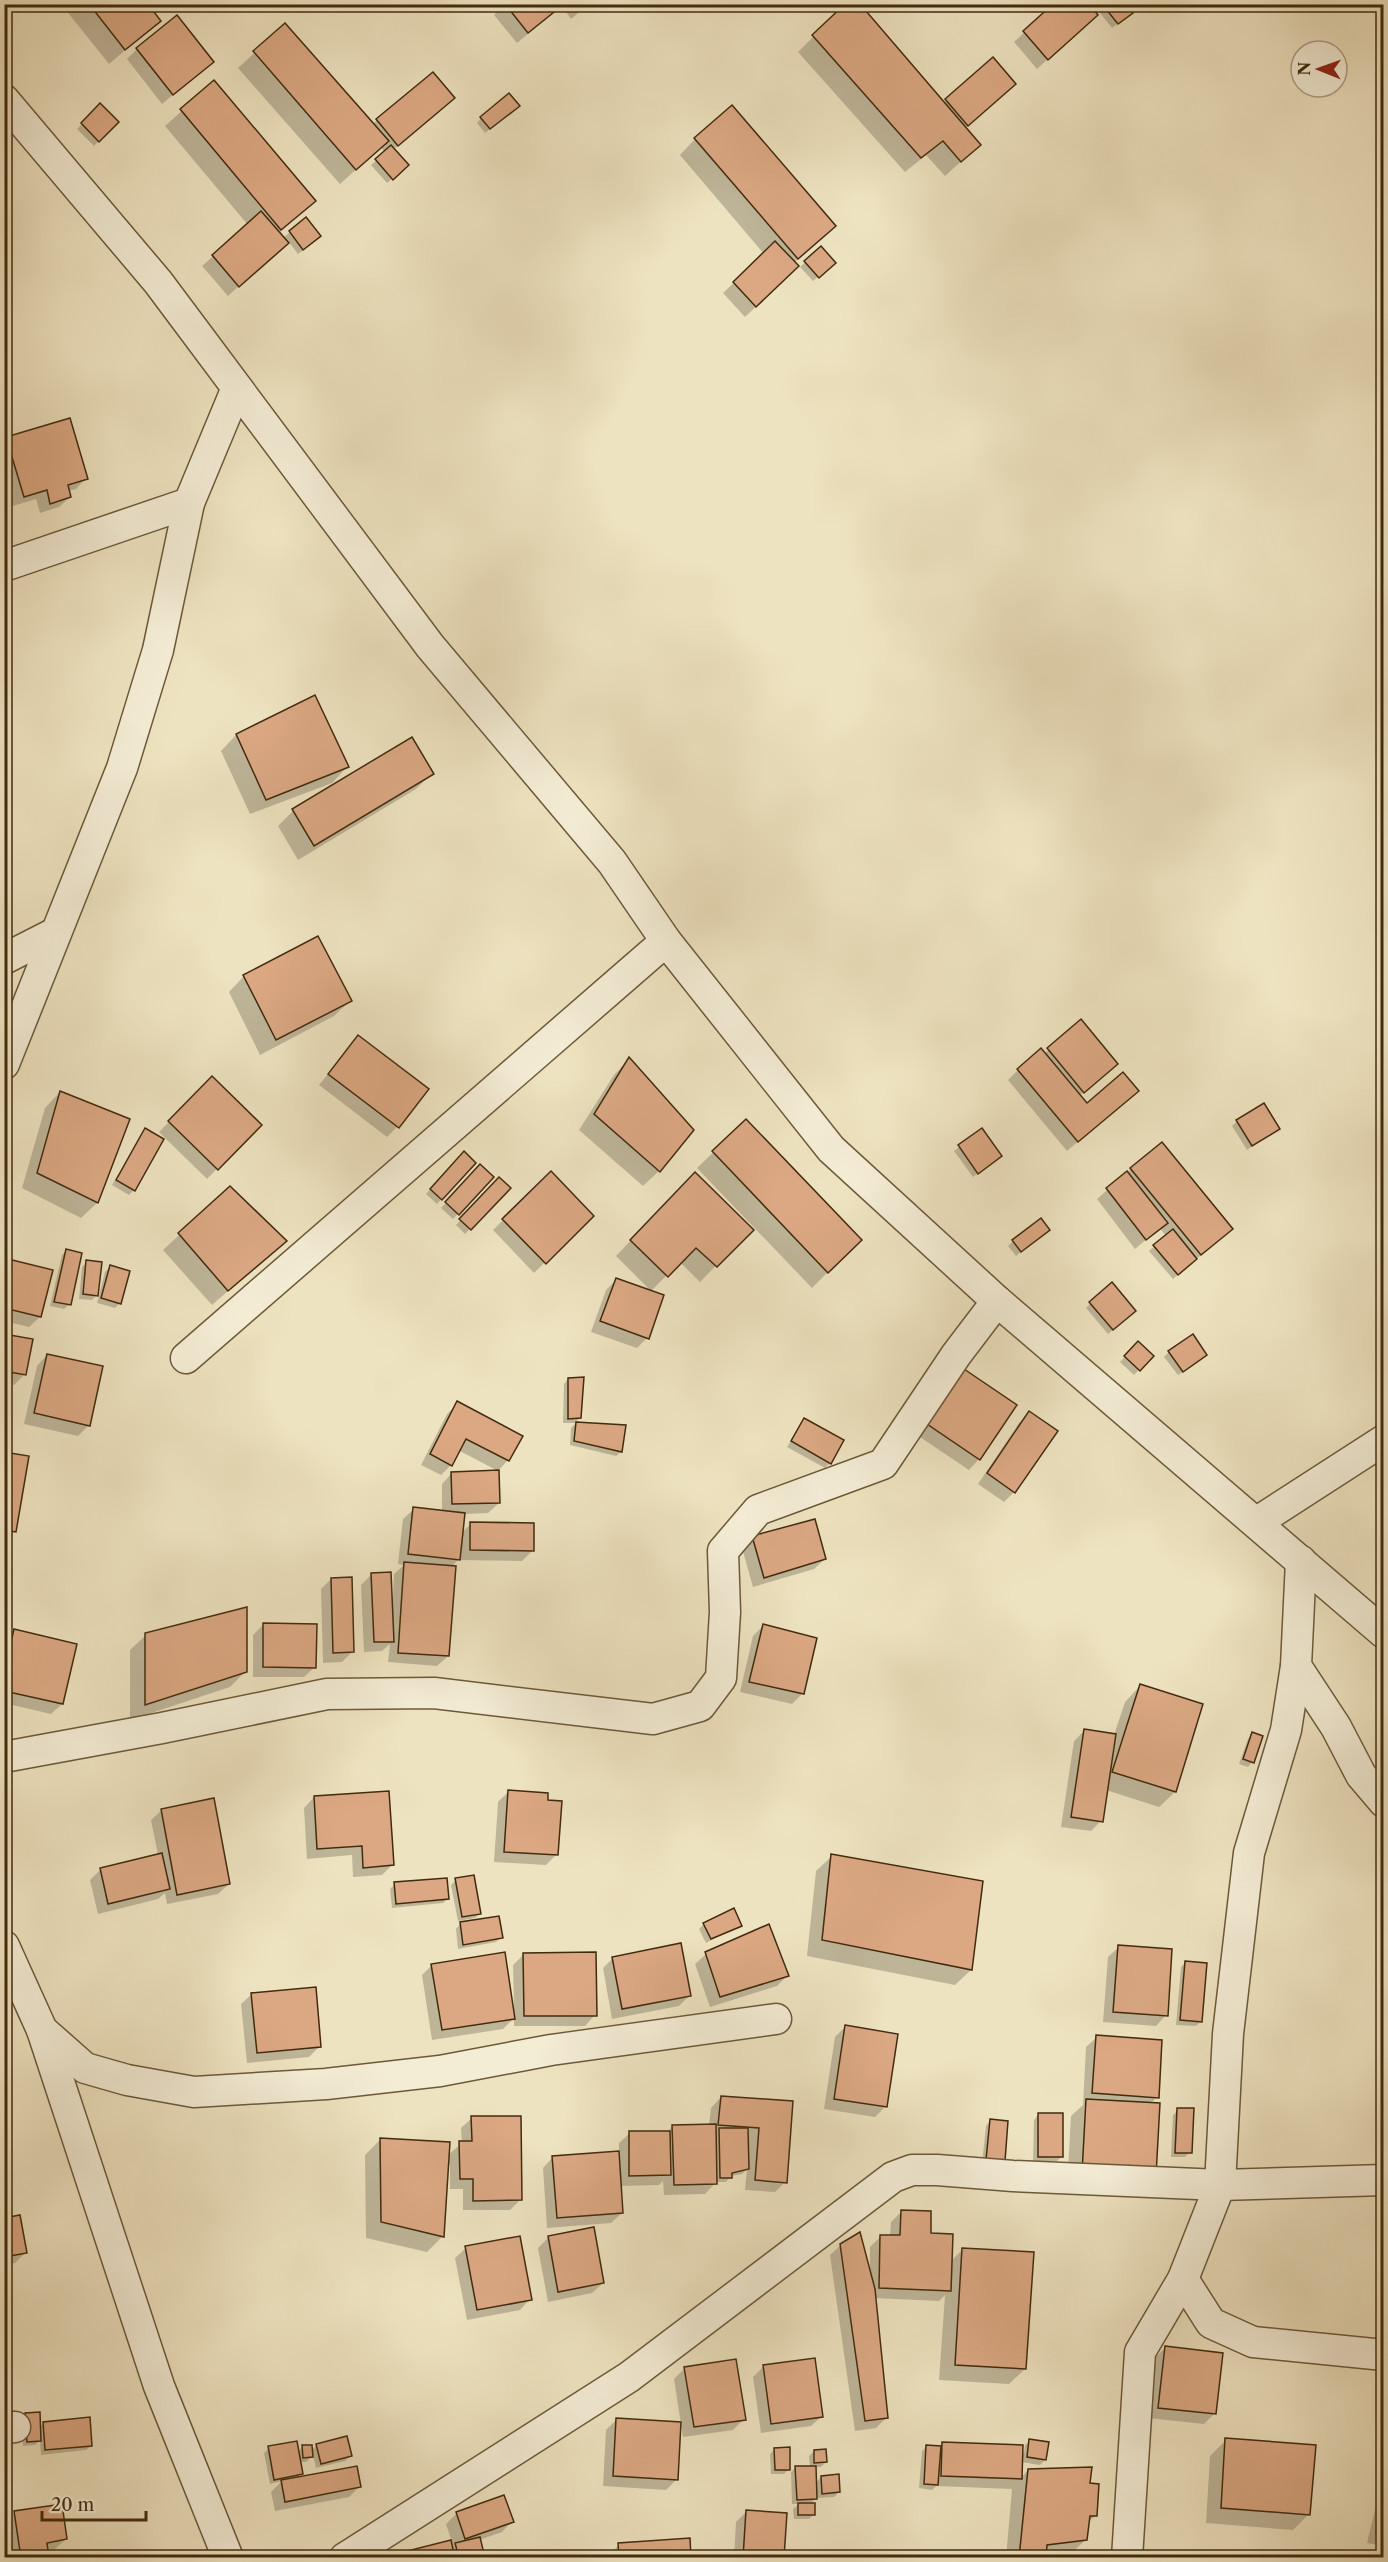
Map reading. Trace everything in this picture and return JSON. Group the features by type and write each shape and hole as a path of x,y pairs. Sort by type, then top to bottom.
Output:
{"street":[{"path":"4,100 158,282 236,390 430,646 612,862 666,941 831,1149 997,1301 1257,1522 1383,1634"},
{"path":"4,1064 122,768 158,650 189,503 236,390"},
{"path":"4,566 189,503"},
{"path":"4,959 55,933"},
{"path":"186,1358 666,941"},
{"path":"4,1757 327,1694 434,1693 653,1719 700,1706 721,1678 725,1612 723,1551 758,1510 883,1464 956,1355 997,1301"},
{"path":"1257,1522 1383,1440"},
{"path":"1127,2558 1140,2352 1183,2279 1220,2185 1228,2034 1249,1853 1286,1730 1296,1666 1300,1561"},
{"path":"1296,1666 1336,1727 1361,1774 1383,1802"},
{"path":"4,1946 42,2030 159,2386 228,2558"},
{"path":"42,2030 86,2068 127,2080 194,2092 326,2084 440,2071 551,2050 776,2019"},
{"path":"345,2558 629,2377 893,2177 912,2170 1220,2185 1383,2180"},
{"path":"1183,2279 1210,2323 1253,2342 1383,2355"}],"building":[{"path":"89,4 148,4 161,21 125,50"},
{"path":"505,4 564,4 528,33"},
{"path":"845,4 860,4 981,145 961,162 943,141 921,158 812,35"},
{"path":"1053,4 1089,4 1098,15 1048,60 1023,31"},
{"path":"1102,4 1127,4 1133,13 1118,24"},
{"path":"177,15 214,62 173,95 136,48"},
{"path":"285,23 389,141 356,170 253,51"},
{"path":"993,57 1016,84 968,126 945,99"},
{"path":"433,72 455,98 398,146 376,119"},
{"path":"214,80 316,201 281,230 180,109"},
{"path":"509,93 520,106 490,129 480,117"},
{"path":"100,103 119,122 99,142 81,123"},
{"path":"732,105 836,226 798,259 694,138"},
{"path":"391,145 409,165 393,180 375,159"},
{"path":"261,211 289,243 239,287 212,255"},
{"path":"306,217 321,236 303,250 289,231"},
{"path":"775,241 799,266 756,307 733,282"},
{"path":"821,246 836,263 819,278 804,261"},
{"path":"70,418 88,479 68,485 71,497 50,504 47,490 24,497 6,437"},
{"path":"315,695 349,767 266,800 236,734"},
{"path":"412,737 434,774 314,846 292,809"},
{"path":"318,936 352,1001 276,1040 243,975"},
{"path":"1081,1019 1118,1064 1084,1093 1047,1048"},
{"path":"358,1035 429,1089 399,1128 328,1074"},
{"path":"1041,1048 1087,1103 1123,1072 1139,1091 1078,1142 1017,1069"},
{"path":"629,1057 694,1130 660,1172 594,1114"},
{"path":"212,1076 262,1125 218,1170 168,1121"},
{"path":"60,1091 130,1119 98,1203 37,1173"},
{"path":"1264,1103 1280,1129 1252,1146 1236,1120"},
{"path":"746,1119 862,1240 828,1273 712,1151"},
{"path":"145,1128 164,1139 135,1191 116,1180"},
{"path":"982,1128 1002,1156 978,1174 958,1145"},
{"path":"1162,1142 1233,1229 1201,1255 1130,1168"},
{"path":"464,1151 476,1163 442,1200 430,1189"},
{"path":"480,1164 494,1177 459,1215 445,1202"},
{"path":"551,1171 594,1216 546,1264 502,1219"},
{"path":"1127,1171 1168,1223 1146,1240 1106,1188"},
{"path":"695,1172 754,1230 717,1267 696,1248 668,1277 630,1240"},
{"path":"499,1177 511,1188 471,1230 459,1219"},
{"path":"230,1186 287,1241 228,1291 178,1233"},
{"path":"1041,1218 1050,1230 1021,1252 1012,1240"},
{"path":"1173,1229 1197,1259 1178,1275 1153,1245"},
{"path":"66,1249 82,1253 71,1305 54,1302"},
{"path":"4,1258 53,1270 41,1317 4,1308"},
{"path":"86,1260 102,1262 98,1296 83,1294"},
{"path":"110,1265 130,1271 121,1304 101,1298"},
{"path":"616,1278 664,1295 649,1339 600,1321"},
{"path":"1112,1282 1136,1311 1113,1330 1089,1302"},
{"path":"4,1334 33,1339 26,1375 4,1371"},
{"path":"1193,1334 1207,1355 1183,1372 1168,1351"},
{"path":"1138,1341 1154,1356 1140,1371 1124,1356"},
{"path":"47,1354 103,1366 90,1426 34,1413"},
{"path":"964,1369 1017,1405 980,1460 927,1424"},
{"path":"584,1377 581,1418 568,1419 568,1378"},
{"path":"457,1401 523,1436 509,1461 466,1439 452,1466 430,1454"},
{"path":"1029,1411 1058,1431 1015,1493 987,1473"},
{"path":"804,1418 844,1440 831,1464 791,1441"},
{"path":"576,1422 626,1425 622,1452 574,1441"},
{"path":"4,1452 29,1456 16,1532 4,1530"},
{"path":"499,1470 500,1503 452,1504 451,1472"},
{"path":"413,1507 465,1513 460,1560 408,1554"},
{"path":"815,1519 826,1559 764,1578 752,1536"},
{"path":"470,1522 534,1523 534,1551 470,1550"},
{"path":"404,1562 456,1566 449,1656 398,1653"},
{"path":"391,1572 394,1642 374,1642 371,1573"},
{"path":"352,1577 354,1652 333,1653 331,1578"},
{"path":"247,1607 247,1672 145,1705 145,1633"},
{"path":"263,1623 317,1624 316,1668 263,1667"},
{"path":"763,1624 817,1638 804,1694 749,1682"},
{"path":"14,1629 77,1644 63,1704 4,1691 4,1672"},
{"path":"1140,1684 1203,1704 1176,1792 1112,1772"},
{"path":"1084,1729 1116,1734 1103,1822 1071,1817"},
{"path":"1252,1732 1263,1736 1254,1763 1243,1759"},
{"path":"508,1790 548,1793 548,1800 562,1801 558,1855 504,1852"},
{"path":"389,1791 394,1865 363,1868 362,1846 317,1849 314,1796"},
{"path":"214,1798 230,1884 177,1895 161,1809"},
{"path":"162,1853 170,1889 108,1904 100,1868"},
{"path":"831,1854 983,1881 972,1970 822,1940"},
{"path":"474,1875 481,1914 462,1917 455,1878"},
{"path":"447,1878 449,1899 396,1904 394,1882"},
{"path":"734,1908 742,1926 711,1939 703,1923"},
{"path":"499,1916 503,1938 463,1945 460,1922"},
{"path":"769,1924 789,1976 720,1997 705,1952"},
{"path":"681,1943 691,1996 622,2009 612,1957"},
{"path":"1118,1945 1172,1949 1168,2016 1113,2012"},
{"path":"505,1952 515,2019 442,2030 431,1964"},
{"path":"596,1952 597,2016 524,2016 523,1953"},
{"path":"1185,1961 1207,1963 1202,2022 1180,2020"},
{"path":"316,1987 321,2047 257,2053 251,1993"},
{"path":"845,2025 898,2034 887,2107 834,2099"},
{"path":"1096,2035 1162,2040 1159,2098 1092,2093"},
{"path":"721,2096 793,2101 787,2183 755,2180 759,2128 718,2125"},
{"path":"1086,2099 1160,2103 1156,2176 1082,2173"},
{"path":"1177,2108 1194,2108 1192,2153 1175,2153"},
{"path":"1038,2113 1063,2113 1063,2157 1038,2157"},
{"path":"471,2116 521,2116 522,2200 473,2201 473,2179 460,2179 459,2141 472,2141"},
{"path":"990,2119 1008,2121 1005,2161 986,2160"},
{"path":"716,2124 717,2184 674,2185 672,2125"},
{"path":"719,2128 748,2128 749,2169 732,2173 732,2178 720,2178"},
{"path":"629,2131 670,2131 671,2175 629,2176"},
{"path":"380,2138 450,2142 444,2237 381,2222"},
{"path":"619,2151 623,2213 557,2218 552,2156"},
{"path":"901,2210 931,2211 931,2233 953,2234 951,2291 879,2288 880,2235 900,2235"},
{"path":"20,2215 27,2253 4,2257 4,2218"},
{"path":"594,2227 604,2283 558,2292 548,2236"},
{"path":"860,2232 875,2289 888,2418 865,2421 840,2244"},
{"path":"520,2236 532,2300 477,2310 465,2246"},
{"path":"962,2248 1034,2252 1026,2369 955,2365"},
{"path":"1165,2346 1223,2353 1216,2414 1158,2408"},
{"path":"815,2358 823,2417 771,2424 763,2365"},
{"path":"736,2359 746,2420 694,2427 684,2367"},
{"path":"40,2412 41,2441 27,2442 25,2413"},
{"path":"90,2417 92,2446 45,2450 43,2422"},
{"path":"616,2418 681,2422 678,2480 613,2476"},
{"path":"347,2436 352,2456 321,2464 316,2444"},
{"path":"1225,2438 1316,2445 1310,2515 1221,2508"},
{"path":"1029,2439 1049,2442 1046,2460 1027,2457"},
{"path":"297,2441 303,2474 274,2480 268,2446"},
{"path":"942,2442 1023,2445 1022,2479 941,2476"},
{"path":"302,2445 312,2445 313,2457 303,2458"},
{"path":"926,2445 941,2446 938,2485 924,2484"},
{"path":"790,2447 790,2470 775,2470 774,2448"},
{"path":"826,2449 827,2462 814,2463 814,2450"},
{"path":"4,2453 11,2506 4,2506"},
{"path":"357,2466 361,2487 285,2502 281,2480"},
{"path":"795,2466 816,2466 817,2499 797,2500"},
{"path":"1092,2467 1090,2483 1099,2484 1097,2516 1090,2516 1087,2540 1047,2545 1046,2558 1019,2558 1028,2469"},
{"path":"839,2474 840,2492 822,2494 821,2476"},
{"path":"504,2495 514,2522 465,2539 456,2512"},
{"path":"1384,2498 1384,2534 1376,2533"},
{"path":"798,2503 815,2503 815,2515 798,2515"},
{"path":"62,2504 67,2539 47,2543 49,2558 21,2558 14,2511"},
{"path":"746,2510 787,2513 784,2558 743,2558"},
{"path":"480,2537 485,2558 459,2558 455,2543"},
{"path":"690,2538 691,2558 619,2558 618,2543"},
{"path":"451,2540 455,2558 404,2558 403,2552"}]}
